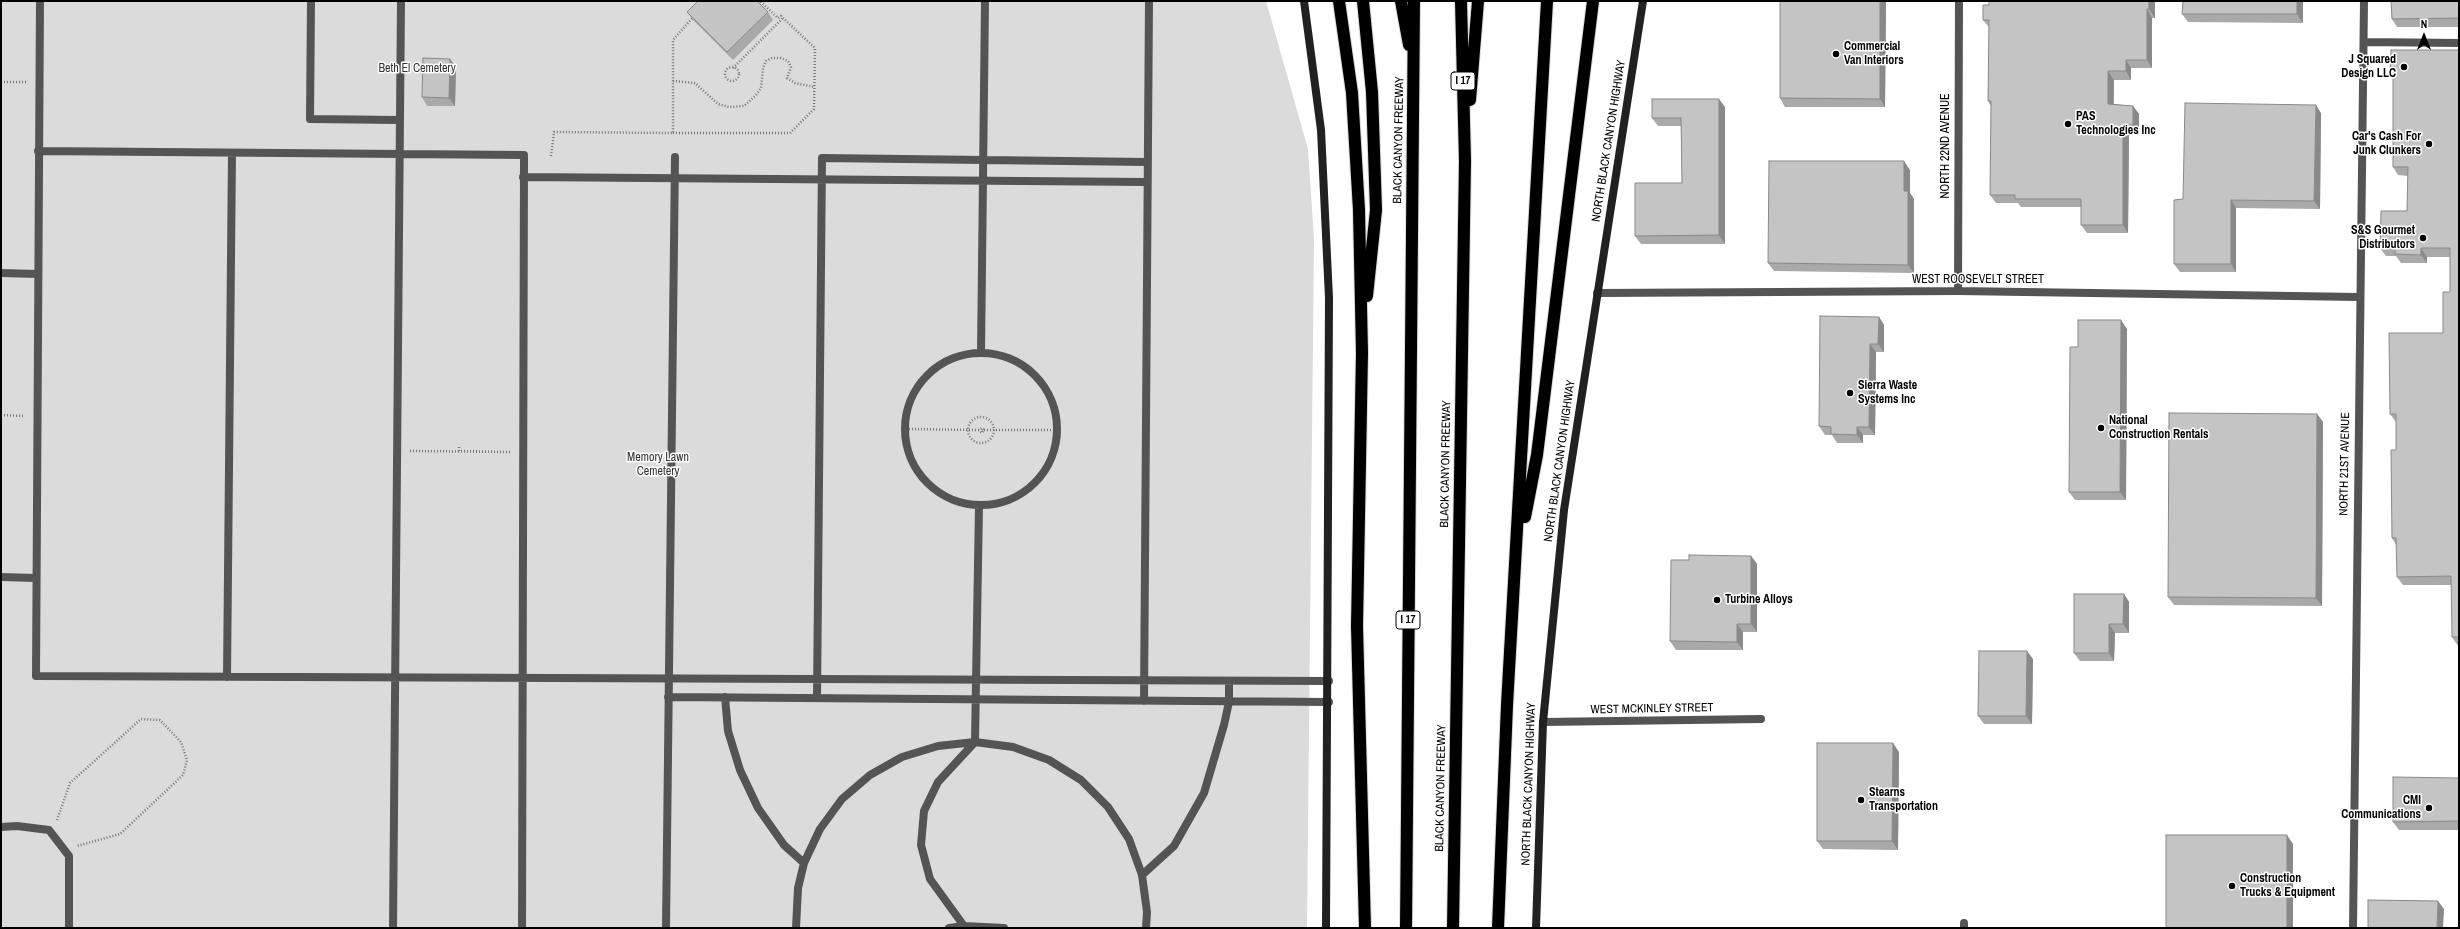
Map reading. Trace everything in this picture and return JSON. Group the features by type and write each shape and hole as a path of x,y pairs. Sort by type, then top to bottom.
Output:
{"highway":[{"path":"1339,1 1352,93 1359,210 1362,353 1357,626 1365,928"},
{"path":"1362,353 1376,210 1372,92 1363,1"},
{"path":"1401,1 1414,75"},
{"name":"BLACK CANYON FREEWAY","path":"1406,928 1414,1"},
{"name":"BLACK CANYON FREEWAY","path":"1454,928 1465,161 1461,1"},
{"path":"1465,161 1478,1"},
{"path":"1498,928 1507,705 1546,1"},
{"path":"1516,562 1537,455 1593,1"}],"main road":[{"path":"1304,1 1321,130 1330,298 1329,702 1326,928"},
{"name":"NORTH BLACK CANYON HIGHWAY","path":"1536,928 1543,722 1564,510 1643,1"}],"street":[{"path":"40,1 37,274 36,676 1329,681"},
{"path":"311,1 310,119 400,120"},
{"path":"393,928 401,1"},
{"path":"981,353 985,1"},
{"path":"1144,701 1149,1"},
{"name":"NORTH 22ND AVENUE","path":"1958,291 1959,1"},
{"name":"NORTH 21ST AVENUE","path":"2353,928 2359,298 2364,1"},
{"path":"2364,42 2459,43"},
{"path":"38,151 524,155 522,928"},
{"path":"227,677 232,152"},
{"path":"666,928 675,157"},
{"path":"817,698 822,158 1147,162"},
{"path":"524,177 1147,182"},
{"path":"1,273 37,274"},
{"name":"WEST ROOSEVELT STREET","path":"1597,293 1958,291 2359,298"},
{"path":"981,353 1005,357 1031,372 1044,385 1055,406 1058,430 1054,454 1043,475 1025,492 1003,502 980,506 954,500 931,487 914,466 906,442 906,415 915,391 932,371 955,358 981,353"},
{"path":"964,926 930,879 921,845 924,811 938,782 975,742 980,506"},
{"path":"1,577 36,578"},
{"path":"1142,874 1174,846 1204,793 1229,702 1229,681"},
{"path":"668,697 1329,702"},
{"path":"725,697 728,731 740,770 758,808 784,845 804,863"},
{"name":"WEST MCKINLEY STREET","path":"1543,722 1761,719"},
{"path":"796,928 798,888 804,863 824,823 842,799 870,774 902,757 938,746 975,742 1013,747 1049,760 1081,780 1108,807 1124,833 1142,874 1147,912 1146,928"},
{"path":"1,827 17,826 49,830 70,856 70,928"},
{"path":"949,928 964,926 1004,928"}],"path":[{"path":"551,156 554,132 790,133 814,109 815,48 783,18 778,18 760,1"},
{"path":"673,133 673,40 696,14"},
{"path":"733,68 736,70 738,76 737,79 730,81 727,79 725,73 727,70 733,68 783,18"},
{"path":"673,81 695,84 718,104 729,107 744,106 761,88 763,68 766,61 772,58 781,58 788,61 791,67 787,78 795,83 815,87"},
{"path":"1,82 39,82"},
{"path":"1,416 37,416"},
{"path":"984,417 994,424 995,430 991,439 982,443 972,439 968,430 973,420 984,417"},
{"path":"906,429 979,430 981,428 984,430 1058,430"},
{"path":"459,448 459,451 523,452"},
{"path":"398,451 523,452"},
{"path":"52,833 70,783 141,720 160,720 182,742 188,760 184,774 120,834 65,850"}],"green space":[{"name":"Memory Lawn Cemetery","path":"1,1 1266,1 1308,149 1314,239 1307,928 1,928"}],"building":[{"path":"698,1 757,1 768,12 727,52 687,12"},
{"name":"Commercial Van Interiors","path":"1780,1 1880,1 1880,99 1780,98"},
{"name":"PAS Technologies Inc","path":"1989,1 2149,1 2149,9 2147,9 2147,60 2126,60 2126,71 2108,71 2108,104 2133,106 2133,125 2123,125 2123,225 2081,225 2081,199 2015,199 2015,195 1990,195 1991,101 1988,101 1989,20 1983,20 1983,5 1989,5"},
{"path":"2183,1 2297,1 2297,14 2182,14"},
{"path":"2391,1 2459,1 2459,18 2392,19"},
{"path":"2391,50 2459,50 2459,637 2452,637 2451,576 2397,577 2396,538 2392,538 2391,450 2396,450 2396,414 2390,414 2389,333 2443,333 2443,292 2450,292 2450,248 2421,248 2421,255 2395,254 2395,248 2380,248 2381,211 2407,211 2408,167 2393,167 2393,73 2390,73"},
{"path":"423,58 450,59 449,98 422,97"},
{"path":"1652,99 1719,99 1719,235 1635,236 1635,183 1682,183 1681,118 1652,118"},
{"path":"2185,103 2316,105 2314,201 2231,200 2231,264 2174,264 2174,200 2183,199"},
{"path":"1769,161 1904,161 1904,191 1908,191 1908,265 1768,263"},
{"name":"Sierra Waste Systems Inc","path":"1820,316 1879,317 1878,344 1870,344 1869,427 1857,427 1857,435 1831,434 1831,427 1819,426"},
{"name":"National Construction Rentals","path":"2078,320 2121,320 2120,492 2069,492 2070,347 2078,347"},
{"path":"2169,413 2317,414 2316,598 2168,597"},
{"name":"Turbine Alloys","path":"1689,555 1751,556 1751,624 1737,624 1737,642 1670,641 1671,560 1689,560"},
{"path":"2074,594 2124,594 2123,624 2109,624 2109,653 2074,653"},
{"path":"1979,651 2027,651 2026,716 1978,716"},
{"name":"Stearns Transportation","path":"1817,743 1893,743 1892,841 1817,841"},
{"name":"CMI Communications","path":"2393,777 2459,778 2459,821 2393,822"},
{"name":"Construction Trucks & Equipment","path":"2166,835 2287,835 2287,928 2166,928"},
{"path":"2368,900 2438,901 2437,928 2368,928"}],"place":[{"name":"Commercial Van Interiors","path":"1836,54"},
{"name":"J Squared Design LLC","path":"2404,67"},
{"name":"PAS Technologies Inc","path":"2068,124"},
{"name":"Car's Cash For Junk Clunkers","path":"2429,144"},
{"name":"S&S Gourmet Distributors","path":"2423,238"},
{"name":"Sierra Waste Systems Inc","path":"1850,393"},
{"name":"National Construction Rentals","path":"2101,428"},
{"name":"Turbine Alloys","path":"1717,600"},
{"name":"Stearns Transportation","path":"1861,800"},
{"name":"CMI Communications","path":"2429,808"},
{"name":"Construction Trucks & Equipment","path":"2232,886"}],"park label":[{"name":"Beth El Cemetery","path":"417,69"}]}
